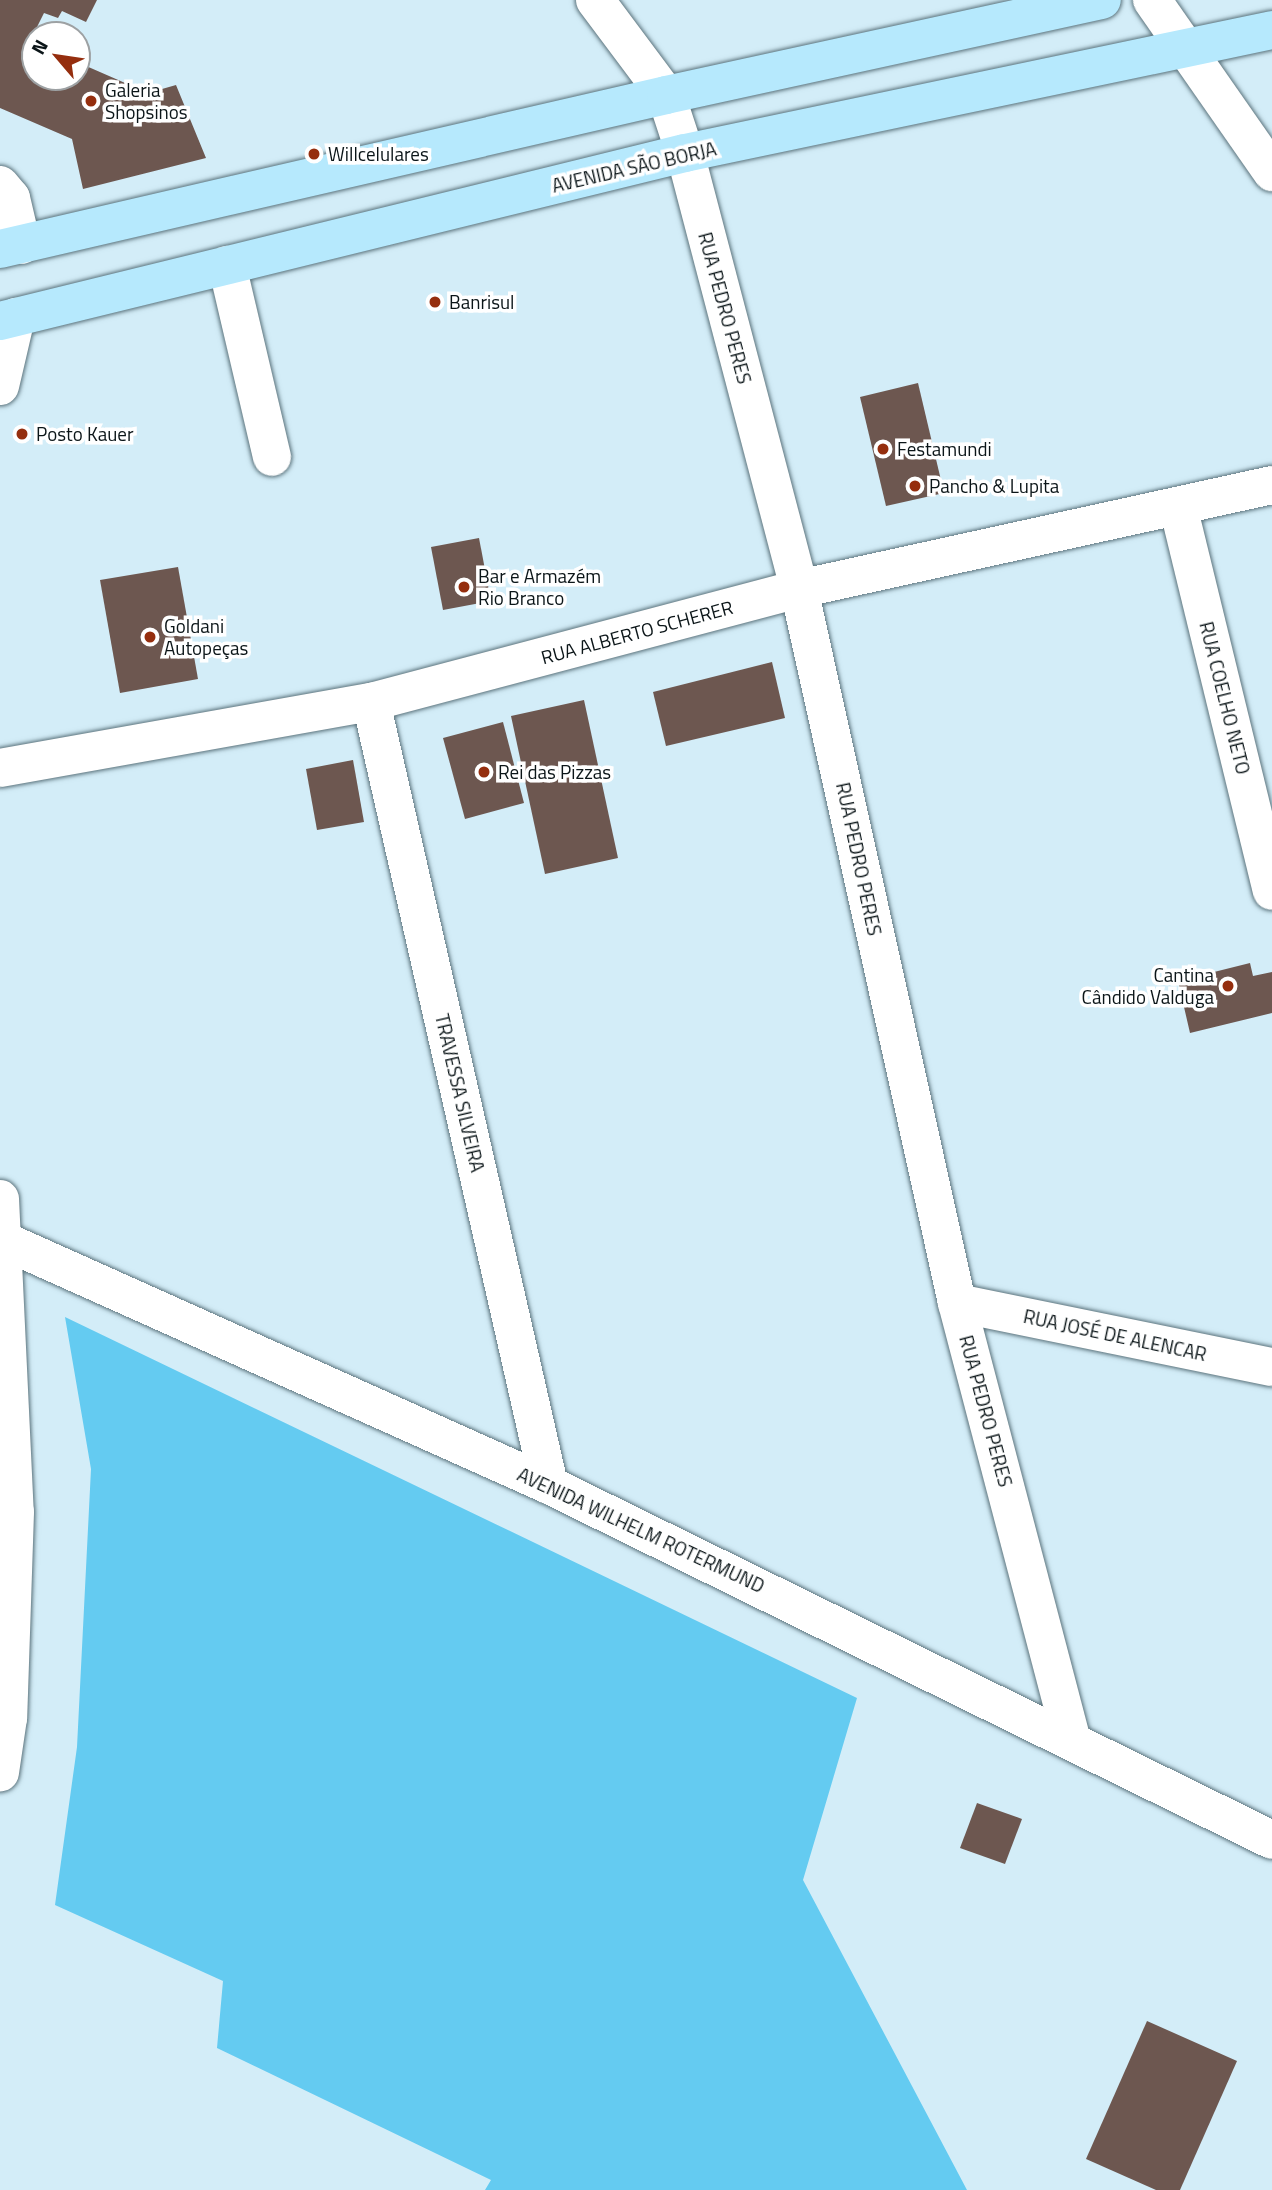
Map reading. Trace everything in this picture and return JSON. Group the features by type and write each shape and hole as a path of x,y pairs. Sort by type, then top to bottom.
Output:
{"main road":[{"path":"11,247 666,95 1102,0"},
{"name":"AVENIDA SÃO BORJA","path":"8,319 685,153 1272,30"}],"street":[{"name":"RUA PEDRO PERES","path":"595,0 666,95 685,153 799,589 957,1303 1072,1740"},
{"path":"1152,0 1272,172"},
{"path":"0,185 11,198 11,247"},
{"path":"227,265 272,457"},
{"path":"0,386 8,319"},
{"name":"RUA ALBERTO SCHERER","path":"0,768 371,702 799,589 1272,485"},
{"name":"RUA COELHO NETO","path":"1178,506 1272,891"},
{"name":"TRAVESSA SILVEIRA","path":"371,702 549,1485"},
{"path":"0,1199 15,1512 8,1718 1,1761"},
{"name":"AVENIDA WILHELM ROTERMUND","path":"2,1240 549,1485 1272,1840"},
{"name":"RUA JOSÉ DE ALENCAR","path":"957,1303 1272,1367"}],"shaded area":[{"path":"65,1317 857,1698 803,1880 967,2190 485,2190 491,2180 217,2048 223,1981 55,1905 77,1747 91,1469"}],"building":[{"name":"Galeria Shopsinos","path":"0,0 97,0 86,21 62,11 58,18 44,13 40,21 21,21 21,91 91,91 91,68 148,93 176,85 206,158 83,189 72,139 0,108"},
{"path":"918,383 944,493 886,506 860,397"},
{"path":"479,538 491,601 443,610 431,547"},
{"path":"178,567 198,679 120,693 100,580"},
{"path":"772,662 785,718 666,746 653,692"},
{"path":"584,700 618,858 545,874 511,716"},
{"path":"503,722 524,803 465,819 443,738"},
{"path":"353,760 364,822 317,830 306,769"},
{"path":"1250,963 1253,976 1272,972 1272,1013 1190,1033 1178,981"},
{"path":"977,1803 1022,1819 1005,1864 960,1848"},
{"path":"1147,2021 1237,2061 1180,2190 1156,2190 1086,2159"}],"place":[{"name":"Galeria Shopsinos","path":"91,101"},
{"name":"Willcelulares","path":"314,154"},
{"name":"Banrisul","path":"435,302"},
{"name":"Posto Kauer","path":"22,434"},
{"name":"Festamundi","path":"883,449"},
{"name":"Pancho & Lupita","path":"915,486"},
{"name":"Bar e Armazém Rio Branco","path":"464,587"},
{"name":"Goldani Autopeças","path":"150,637"},
{"name":"Rei das Pizzas","path":"484,772"},
{"name":"Cantina Cândido Valduga","path":"1228,986"}]}
